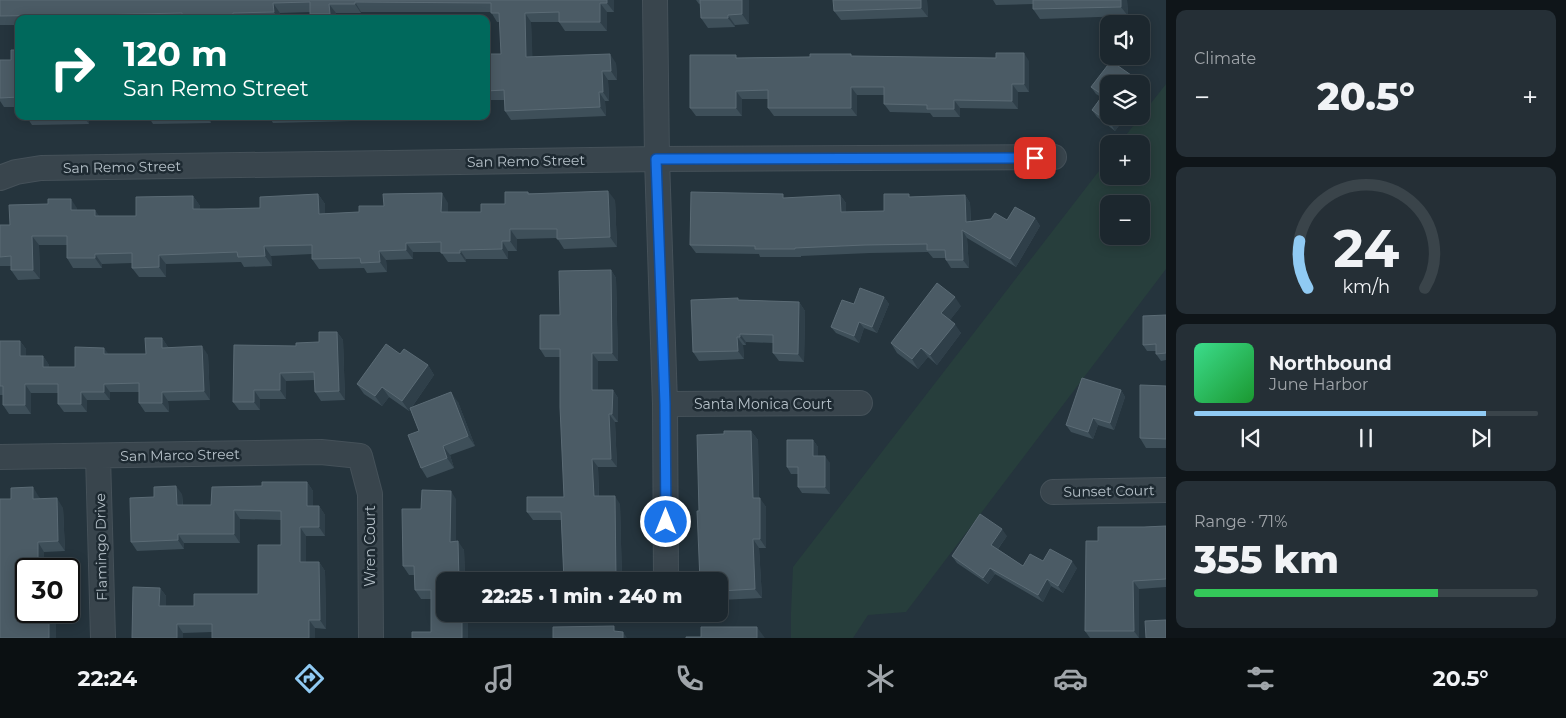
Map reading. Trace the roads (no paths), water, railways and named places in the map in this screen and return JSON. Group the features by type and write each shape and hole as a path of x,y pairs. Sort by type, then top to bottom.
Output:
{"street":[{"path":"656,0 656,159 665,404 666,572"},
{"name":"San Remo Street","path":"0,178 16,172 41,168 656,159 1054,157"},
{"name":"Santa Monica Court","path":"665,404 860,404"},
{"name":"San Marco Street","path":"0,457 321,452 360,456"},
{"name":"Flamingo Drive","path":"98,456 103,638"},
{"name":"Wren Court","path":"360,456 370,494 371,638"},
{"name":"Sunset Court","path":"1052,492 1166,490"}]}
